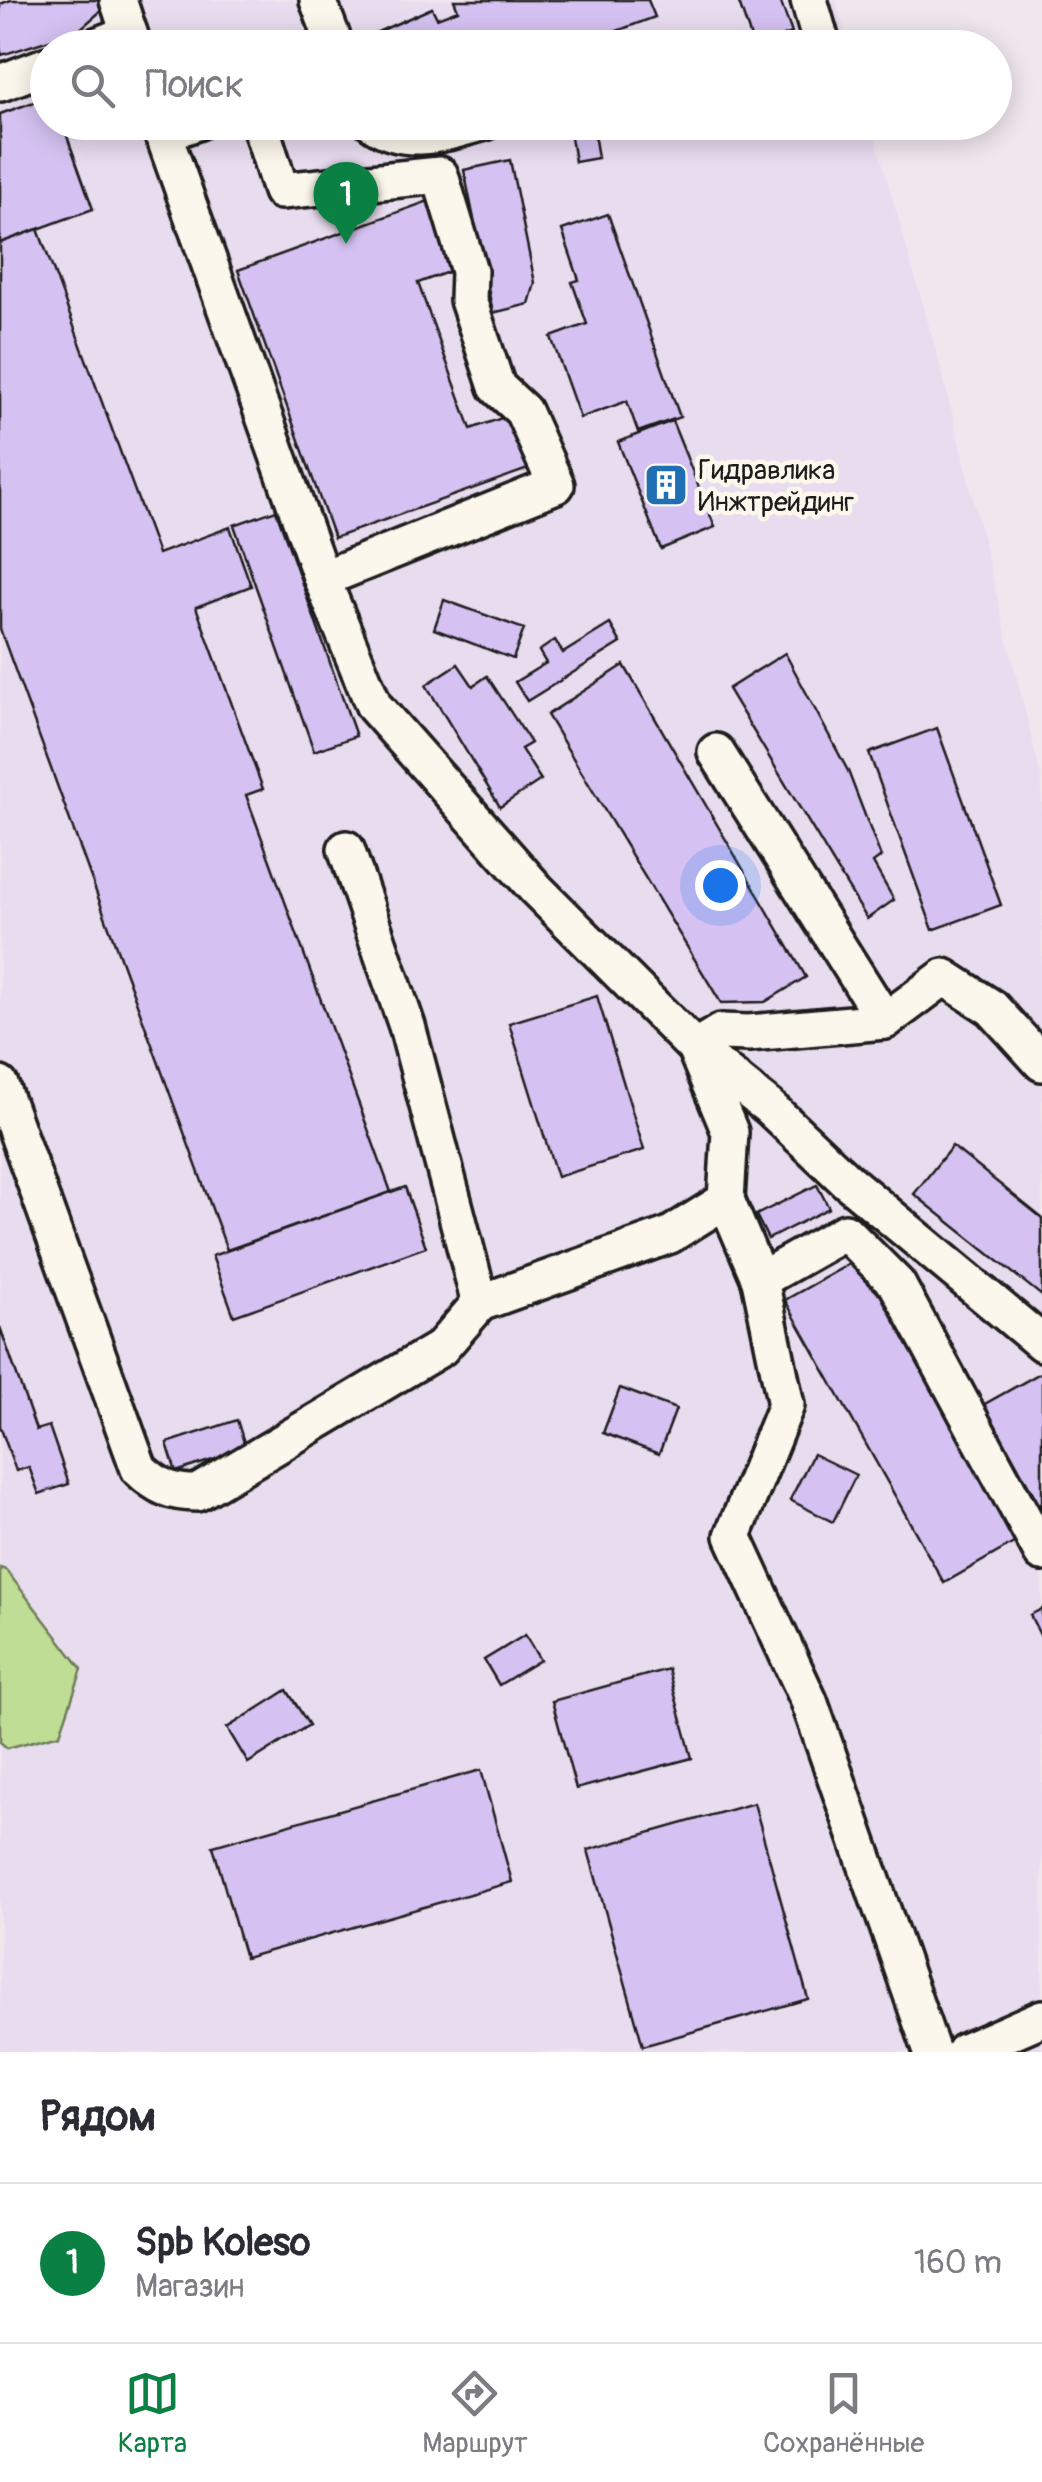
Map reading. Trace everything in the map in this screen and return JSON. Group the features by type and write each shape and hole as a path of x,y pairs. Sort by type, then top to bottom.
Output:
{"street":[{"path":"318,0 329,30"},
{"path":"809,0 818,30"},
{"path":"0,83 30,71"},
{"path":"165,140 322,579 374,706 536,889 695,1048 770,1107 846,1180 1042,1343"},
{"path":"265,140 281,190 440,174 469,271 468,300 497,386 522,411 556,486 322,579"},
{"path":"716,752 886,1021"},
{"path":"346,850 407,1026 480,1303"},
{"path":"695,1048 721,1032 886,1021 944,977 992,1008 1042,1063"},
{"path":"695,1048 730,1132 726,1200 760,1280 786,1404 733,1536 809,1701 932,2052"},
{"path":"0,1085 139,1469 156,1485 174,1493 197,1493 441,1348 480,1303 670,1235 726,1200"},
{"path":"760,1280 846,1232 897,1284 1042,1553"},
{"path":"964,2052 1042,2018"}],"shaded area":[{"path":"0,0 836,0 844,30 30,30 30,140 876,140 941,368 1042,780 1042,2052 0,2052"}],"green space":[{"path":"0,1568 6,1570 82,1669 60,1734 7,1748 0,1742"}],"building":[{"path":"11,0 98,0 101,11 79,30 30,30 30,46 2,55 0,4"},
{"path":"454,0 648,0 655,17 620,30 382,30 432,8 437,18 458,10"},
{"path":"738,0 780,0 791,30 748,30"},
{"path":"30,103 30,140 68,140 93,209 0,243 0,114"},
{"path":"571,140 595,140 598,158 575,162"},
{"path":"510,160 535,283 529,304 493,313 464,170"},
{"path":"434,199 459,268 418,283 471,429 510,415 528,469 334,538 238,270"},
{"path":"608,214 680,417 638,432 627,401 580,418 551,337 587,324 572,282 579,280 562,230"},
{"path":"38,229 158,554 230,527 251,586 196,607 263,789 246,795 391,1192 227,1250 0,629 0,243"},
{"name":"Гидравлика Инжтрейдинг","path":"672,421 715,527 661,549 618,442"},
{"path":"276,510 356,736 314,751 234,525"},
{"path":"444,600 524,629 513,659 434,629"},
{"path":"610,624 621,643 527,701 515,682 546,663 539,651 555,640 563,653"},
{"path":"785,653 848,771 881,857 873,863 894,900 867,919 728,689"},
{"path":"458,664 473,686 487,676 531,743 521,749 541,780 500,807 426,685"},
{"path":"624,665 806,977 765,1002 721,1003 547,715"},
{"path":"937,728 1001,905 933,930 869,753"},
{"path":"597,996 644,1150 557,1177 509,1023"},
{"path":"952,1146 1042,1218 1042,1296 914,1194"},
{"path":"817,1185 829,1208 768,1239 756,1215"},
{"path":"405,1187 426,1247 234,1316 212,1256"},
{"path":"860,1258 1019,1540 944,1583 785,1300"},
{"path":"0,1327 36,1430 49,1426 69,1484 39,1494 29,1467 16,1471 0,1426"},
{"path":"1042,1372 1042,1509 983,1405"},
{"path":"620,1388 676,1409 659,1454 603,1433"},
{"path":"237,1420 246,1449 176,1472 167,1443"},
{"path":"813,1454 856,1475 833,1522 790,1500"},
{"path":"1042,1609 1042,1639 1030,1615"},
{"path":"525,1635 540,1660 499,1685 484,1660"},
{"path":"668,1669 692,1758 576,1789 552,1701"},
{"path":"287,1690 309,1725 248,1763 227,1728"},
{"path":"481,1770 512,1882 245,1958 213,1846"},
{"path":"754,1803 808,1999 643,2046 588,1850"}],"place":[{"name":"Spb Koleso","path":"346,244"},
{"name":"Гидравлика Инжтрейдинг","path":"666,485"}]}
